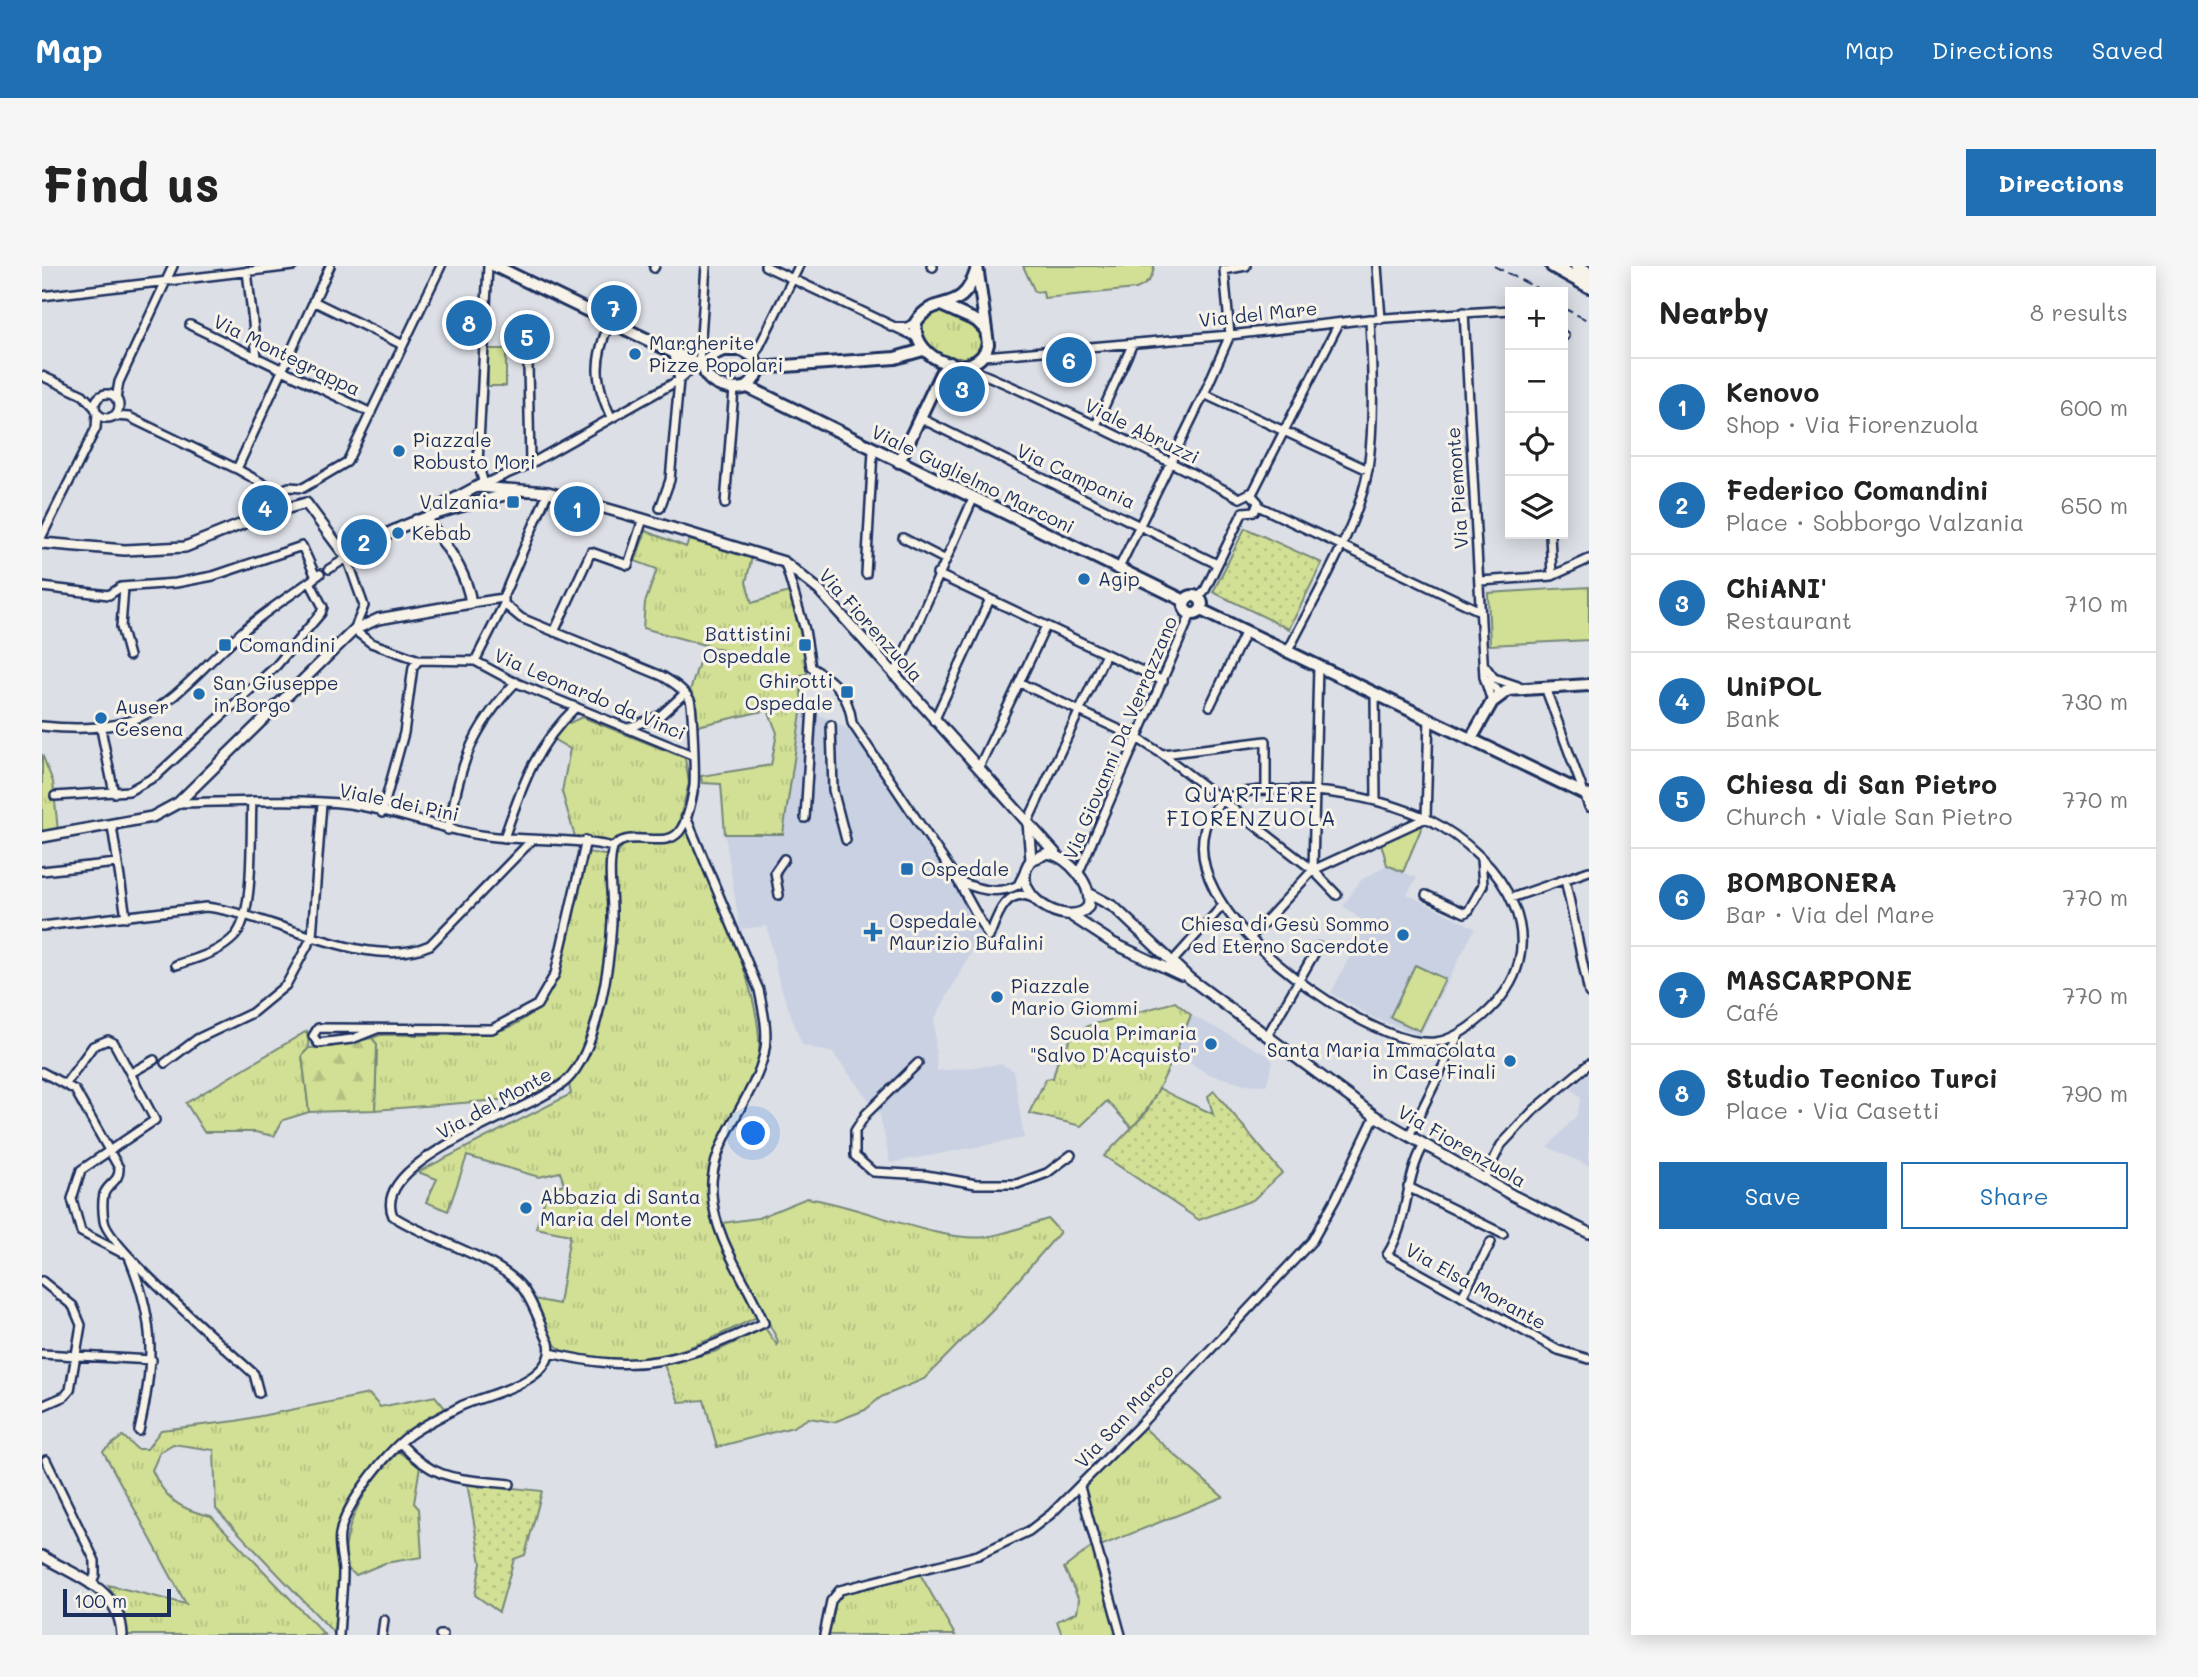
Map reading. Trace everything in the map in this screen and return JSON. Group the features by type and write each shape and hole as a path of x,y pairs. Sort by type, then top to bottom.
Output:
{"highway":[{"path":"1553,266 1589,286"},
{"path":"1577,266 1589,274"}],"main road":[{"path":"495,266 698,365 714,384 734,390 748,387 756,379 756,362"},
{"path":"698,365 723,350 742,350 756,362 895,358 923,351 964,366 984,353 985,329 977,267"},
{"path":"923,351 916,337 916,322 926,310 950,304 967,292 977,267"},
{"path":"940,306 977,321 985,329"},
{"path":"899,462 941,373 950,363"},
{"name":"Viale Guglielmo Marconi","path":"748,387 873,451 1185,601 1192,596 1196,607"},
{"path":"1196,607 1587,795"},
{"path":"1471,739 1490,704 1501,694 1525,687 1589,685"}],"street":[{"path":"42,536 96,428 110,417 117,403 119,382 173,266"},
{"path":"42,296 292,266"},
{"path":"236,469 330,266"},
{"path":"279,510 274,500 278,492 289,487 303,488 347,462 441,266"},
{"path":"482,501 485,487 478,463 488,266"},
{"path":"329,569 378,537 530,464 679,380 698,365 706,266"},
{"path":"765,266 916,337"},
{"path":"756,362 799,266"},
{"path":"1119,568 1230,335 1224,270 1247,266"},
{"path":"1377,266 1381,319"},
{"path":"247,271 257,357"},
{"path":"313,301 403,345"},
{"name":"Via del Mare","path":"984,353 1230,335 1370,319 1505,310"},
{"name":"Via Piemonte","path":"1464,312 1483,662 1490,704"},
{"path":"621,329 628,313"},
{"path":"1289,651 1360,499 1367,470 1373,410 1370,319"},
{"path":"890,327 907,327 916,322"},
{"path":"609,323 600,346 598,387 611,417"},
{"path":"1258,506 1252,513 1243,512 1239,507 1240,498 1252,494 1286,434 1339,323"},
{"name":"Via Montegrappa","path":"190,326 371,413"},
{"path":"1096,425 1133,343"},
{"name":"Via del Mare","path":"984,353 1010,352"},
{"path":"984,353 991,376"},
{"path":"660,508 670,480 679,380 674,354"},
{"path":"528,365 530,464"},
{"name":"Viale Abruzzi","path":"964,366 1096,425 1240,498"},
{"path":"42,376 83,395 104,396 117,403 129,417 278,492"},
{"path":"96,428 96,411 104,396 119,382"},
{"path":"725,504 734,390"},
{"path":"1204,394 1367,470"},
{"path":"83,395 96,411 110,417 129,417"},
{"name":"Via Campania","path":"920,418 1141,524 1217,564"},
{"path":"866,574 873,451"},
{"name":"Via Fiorenzuola","path":"485,487 548,492 785,562 819,590 1056,855"},
{"path":"303,488 307,494 306,503 347,558 364,606 371,617 379,619"},
{"name":"Via Fiorenzuola","path":"416,520 524,490"},
{"path":"354,630 371,643 419,660 475,662 504,601 548,492"},
{"path":"1252,494 1258,506 1480,611"},
{"path":"894,676 937,574 973,499"},
{"path":"42,543 125,550 186,547 279,510 293,509 306,503"},
{"path":"436,533 441,511"},
{"name":"Via Giovanni Da Verrazzano","path":"1078,874 1196,607 1243,512"},
{"path":"554,632 590,552 628,565 643,519"},
{"path":"416,520 428,522 436,533 466,579 471,603"},
{"path":"904,538 944,559"},
{"path":"1550,539 1552,576"},
{"path":"42,587 109,595 124,587 213,576 302,546 323,607 321,614 276,666 156,776 129,790 114,793 55,796"},
{"path":"1480,581 1552,576 1589,559"},
{"path":"785,562 805,631 811,667 842,690 850,708 852,723 958,881 989,937 999,911 1021,880 1031,860 1028,821 1106,654"},
{"path":"937,574 1163,681"},
{"path":"42,726 101,729 129,723 153,712 177,694 250,625 315,578"},
{"path":"124,587 121,627 130,656"},
{"path":"934,721 990,599"},
{"path":"42,837 152,817 178,803 354,630 379,619 471,603 504,601 521,618 662,676 685,693 692,709 694,785 686,817 679,831 671,837 623,840 613,847"},
{"path":"354,630 364,606"},
{"path":"979,766 1046,626"},
{"path":"1210,706 1246,631"},
{"path":"382,813 404,733 413,667 419,660"},
{"name":"Via Leonardo da Vinci","path":"475,662 516,682 692,755"},
{"path":"1483,662 1494,678 1525,687"},
{"path":"1314,870 1318,665"},
{"path":"1484,677 1501,694"},
{"path":"448,830 467,753 478,729 492,708 516,682"},
{"path":"1020,683 1137,738 1162,754 1314,870 1337,895"},
{"path":"1545,687 1587,795 1589,807"},
{"path":"1376,692 1376,801"},
{"path":"628,728 661,715 685,693"},
{"path":"504,838 540,748 558,723 576,707"},
{"path":"805,818 812,708"},
{"path":"1426,818 1429,718"},
{"path":"831,725 833,790 846,840"},
{"path":"101,729 114,793"},
{"path":"1162,754 1266,741 1266,790"},
{"path":"1266,790 1316,791 1376,801 1426,818 1467,842 1511,898 1521,923 1518,971 1510,989 1490,1010 1458,1036 1444,1043 1432,1043 1386,1032 1342,1008 1300,979 1250,938 1223,905 1204,869 1201,848 1207,822 1225,800 1266,790"},
{"path":"176,965 212,954 236,935 246,914 252,801"},
{"name":"Viale dei Pini","path":"178,803 252,801 351,804 448,830 504,838 586,841 613,847"},
{"path":"165,1063 197,1040 252,1013 286,985 312,937 322,803"},
{"path":"339,1635 343,1573 340,1534 350,1511 381,1462 412,1433 463,1405 514,1386 546,1364 550,1353 598,1364 662,1362 716,1345 764,1323 728,1252 712,1195 717,1156 751,1094 765,1051 762,1009 759,990 686,817"},
{"path":"1250,938 1314,870 1426,818"},
{"path":"112,826 125,917"},
{"path":"42,926 206,907 246,914 312,937 384,954 415,952 430,945 532,840"},
{"path":"377,1029 334,1043 318,1043 313,1036 318,1028 492,1029 537,1005 555,974 586,841"},
{"name":"Via del Monte","path":"550,1353 549,1343 520,1285 495,1266 396,1218 389,1203 393,1188 407,1170 556,1088 575,1070 592,1031 606,985 612,920 613,847"},
{"path":"958,881 984,890 1024,894 1073,917 1088,907 1090,894 1078,874 1056,855 1041,854 1031,860"},
{"path":"1426,895 1465,913 1483,886 1481,858"},
{"path":"779,895 775,872 784,859"},
{"path":"42,871 117,863"},
{"path":"1511,898 1589,871"},
{"path":"1565,879 1589,993"},
{"path":"1021,880 1028,893 1037,900"},
{"path":"972,904 976,893 984,890"},
{"name":"Via Fiorenzuola","path":"1090,894 1114,907 1189,978 1375,1116 1484,1179 1589,1233"},
{"path":"1172,962 1223,905"},
{"name":"Via Fiorenzuola","path":"1073,917 1113,943 1189,978"},
{"path":"1267,1036 1318,947"},
{"path":"1409,1136 1458,1036"},
{"path":"66,1083 93,1046 107,1040 114,1043 155,1120 112,1152 88,1164 77,1176 73,1188 74,1213 81,1232 128,1256 148,1321 152,1360 139,1432"},
{"path":"131,1073 154,1060"},
{"path":"918,1063 866,1114 855,1131 855,1156 873,1172 926,1175 976,1184 1017,1184 1047,1173 1071,1155"},
{"path":"1484,1179 1501,1145 1534,1110 1589,1064"},
{"path":"42,1072 66,1083 83,1101 120,1171 104,1193 104,1222 108,1233 128,1256 254,1374 259,1393"},
{"name":"Via San Marco","path":"824,1635 831,1601 840,1590 978,1555 1005,1544 1029,1531 1080,1487 1312,1241 1375,1116"},
{"path":"1424,1145 1408,1188 1503,1234"},
{"name":"Via Elsa Morante","path":"1408,1188 1398,1232 1387,1255 1571,1356 1589,1359"},
{"path":"1462,1297 1491,1242"},
{"path":"42,1281 67,1299 77,1312 81,1325 78,1358 70,1390 65,1396 42,1406"},
{"path":"42,1354 152,1360"},
{"path":"401,1444 415,1460 439,1475 510,1484"},
{"path":"46,1460 95,1561 95,1575 91,1585"},
{"path":"1080,1487 1121,1635"},
{"path":"42,1556 109,1594 117,1610 122,1635"},
{"path":"382,1635 384,1620"}],"shaded area":[{"name":"Ospedale Maurizio Bufalini","path":"802,706 854,732 954,882 980,936 934,1020 937,1071 1001,1064 1013,1070 1024,1138 890,1163 880,1115 833,1053 802,1045 779,982 767,926 740,929 725,834 783,833"},
{"path":"1387,865 1417,878 1407,894 1475,928 1420,1035 1374,1018 1331,993 1365,927 1363,921 1343,906 1360,881"},
{"name":"Scuola Primaria \"Salvo D'Acquisto\"","path":"1191,1015 1269,1056 1273,1062 1266,1085 1245,1084 1208,1074 1175,1054"},
{"path":"1589,1066 1589,1166 1548,1147 1577,1115 1581,1097 1571,1089 1584,1077 1582,1072"}],"green space":[{"path":"1023,266 1154,267 1149,281 1136,289 1044,298 1043,291 1035,292"},
{"path":"942,310 980,327 982,346 972,359 953,360 925,347 921,333 922,322 934,312"},
{"path":"488,349 506,349 506,386 488,386"},
{"path":"1245,528 1322,563 1289,629 1213,592"},
{"path":"646,531 686,547 689,540 752,557 746,582 752,603 789,592 803,642 807,674 800,675 802,706 783,834 725,834 721,784 702,783 701,776 771,765 777,733 768,710 697,726 696,700 690,691 700,659 722,664 726,651 643,628 645,603 657,569 635,561"},
{"path":"1589,587 1589,640 1490,645 1488,593"},
{"path":"582,717 685,758 689,783 679,821 686,826 733,939 753,1001 758,1029 759,1054 754,1076 723,1137 714,1160 711,1183 712,1206 718,1229 757,1317 694,1346 653,1357 608,1359 583,1356 560,1349 548,1333 534,1299 559,1304 570,1235 536,1228 548,1189 564,1184 560,1172 539,1177 467,1156 448,1211 426,1202 437,1179 418,1172 571,1094 569,1084 561,1079 525,1098 375,1110 377,1045 372,1038 380,1035 488,1033 514,1025 535,1009 550,988 570,933 586,852 616,857 622,847 575,837 562,792 570,749 553,739 565,725"},
{"path":"42,754 53,782 58,831 42,832"},
{"path":"1423,824 1403,872 1387,865 1381,843"},
{"path":"1415,965 1445,979 1420,1031 1390,1017"},
{"path":"1175,1002 1191,1015 1157,1092 1131,1127 1107,1101 1081,1126 1029,1113 1046,1079 1053,1078 1057,1063 1073,1035 1080,1040 1087,1026"},
{"path":"307,1031 309,1048 302,1055 309,1112 283,1120 274,1136 255,1132 204,1132 186,1103"},
{"path":"372,1038 377,1044 375,1110 309,1112 302,1055 309,1048 330,1047"},
{"path":"1159,1088 1213,1114 1208,1096 1214,1091 1282,1173 1253,1200 1199,1220 1104,1156 1146,1113"},
{"path":"807,1198 922,1229 967,1237 994,1236 1048,1219 1060,1232 993,1309 924,1379 881,1397 865,1410 834,1422 809,1418 793,1427 717,1447 704,1400 679,1402 664,1365 717,1351 765,1328 777,1345 778,1341 732,1251 722,1223 758,1218"},
{"path":"369,1394 380,1407 435,1396 446,1409 378,1460 346,1511 337,1533 339,1577 334,1633 216,1509 214,1450 173,1444 160,1452 152,1470 162,1489 182,1506 211,1516 325,1635 125,1635 121,1607 108,1585 186,1604 103,1451 123,1436 137,1449 147,1449 161,1430 236,1421"},
{"path":"1142,1426 1223,1497 1100,1546 1124,1635 1062,1635 1057,1621 1077,1612 1079,1600 1064,1568 1093,1546 1100,1545 1085,1487"},
{"path":"399,1452 420,1466 414,1503 419,1509 422,1557 385,1563 356,1575 346,1568 345,1552 352,1520 367,1490"},
{"path":"467,1483 542,1491 525,1555 514,1559 499,1612 475,1595 481,1563"},
{"path":"920,1574 955,1635 828,1635 834,1604 843,1594"}],"railway":[{"path":"1494,266 1534,287"},
{"path":"1568,310 1589,321"}],"place":[{"name":"MASCARPONE","path":"614,308"},
{"name":"Studio Tecnico Turci","path":"469,323"},
{"name":"Chiesa di San Pietro","path":"527,337"},
{"name":"Margherite Pizze Popolari","path":"635,354"},
{"name":"BOMBONERA","path":"1069,360"},
{"name":"ChiANI'","path":"962,389"},
{"name":"Piazzale Robusto Mori","path":"399,451"},
{"name":"Valzania","path":"513,502"},
{"name":"UniPOL","path":"265,508"},
{"name":"Kenovo","path":"577,509"},
{"name":"Kebab","path":"398,533"},
{"name":"Federico Comandini","path":"364,542"},
{"name":"Agip","path":"1084,579"},
{"name":"Comandini","path":"225,645"},
{"name":"Battistini Ospedale","path":"805,645"},
{"name":"Ghirotti Ospedale","path":"847,692"},
{"name":"San Giuseppe in Borgo","path":"199,694"},
{"name":"Auser Cesena","path":"101,718"},
{"name":"Ospedale","path":"907,869"},
{"name":"Ospedale Maurizio Bufalini","path":"873,932"},
{"name":"Chiesa di Gesù Sommo ed Eterno Sacerdote","path":"1403,935"},
{"name":"Piazzale Mario Giommi","path":"997,997"},
{"name":"Scuola Primaria \"Salvo D'Acquisto\"","path":"1211,1044"},
{"name":"Santa Maria Immacolata in Case Finali","path":"1510,1061"},
{"name":"Abbazia di Santa Maria del Monte","path":"526,1208"}],"district":[{"name":"QUARTIERE FIORENZUOLA","path":"1252,807"}]}
